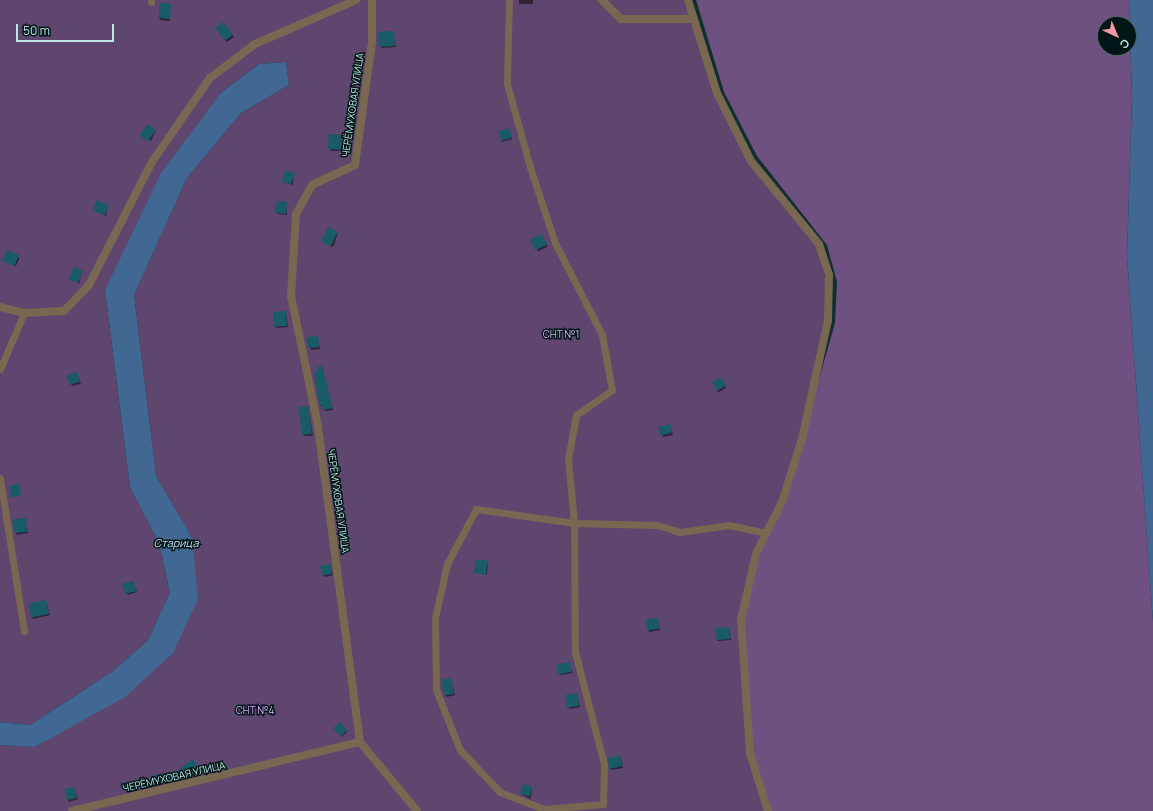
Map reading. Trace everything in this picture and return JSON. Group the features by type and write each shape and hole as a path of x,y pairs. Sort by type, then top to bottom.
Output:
{"street":[{"path":"0,307 24,313 64,311 89,285 152,162 210,78 255,44 356,0"},
{"name":"ЧЕРЁМУХОВАЯ УЛИЦА","path":"72,811 360,742 318,426 291,296 296,214 312,185 355,166 372,43 372,0"},
{"path":"602,0 621,19 693,19"},
{"path":"688,0 717,94 751,161 819,244 829,275 828,320 802,439 782,502 756,554 742,620 750,753 768,811"},
{"path":"360,742 417,811"}],"lane":[{"path":"509,0 507,84 530,167 555,243 602,335 612,390 576,415 568,459 574,523 576,652 604,764 603,804 544,809 500,792 460,750 436,690 435,618 447,564 476,509 574,523 658,525 680,532 729,525 766,533"},
{"path":"0,368 24,313"},
{"path":"0,478 24,631"}],"green space":[{"path":"0,0 688,0 714,93 751,161 819,244 826,283 825,319 768,811 0,811 0,745 36,747 173,653 192,537 156,476 134,295 187,178 241,113 289,85 286,62 259,64 221,93 105,290 130,487 159,543 170,593 148,640 112,672 30,725 0,722"}],"shaded area":[{"path":"696,0 1129,0 1129,16 1097,16 1097,56 1131,56 1132,97 1127,256 1153,622 1153,811 768,811 750,753 741,620 766,533 802,439 835,323 837,282 827,245 757,156 724,92"}],"water":[{"path":"1129,0 1153,0 1153,622 1127,256 1132,97 1131,56 1137,56 1137,16 1129,16"},
{"name":"Старица","path":"286,62 289,85 241,113 187,178 134,295 156,476 192,537 198,599 173,653 125,697 35,747 0,745 0,722 30,725 112,672 148,640 170,593 159,543 130,487 105,290 161,173 221,93 259,64"}],"building":[{"path":"160,3 171,4 170,19 159,18"},
{"path":"223,22 233,35 225,41 215,28"},
{"path":"394,31 395,46 379,47 378,32"},
{"path":"148,124 156,130 148,141 140,135"},
{"path":"509,128 512,138 501,141 498,131"},
{"path":"329,134 342,135 341,150 328,149"},
{"path":"285,170 295,173 291,184 282,182"},
{"path":"97,200 109,205 105,215 93,210"},
{"path":"276,201 287,202 286,214 275,213"},
{"path":"328,227 338,232 331,246 321,241"},
{"path":"542,234 547,245 535,250 530,239"},
{"path":"7,250 19,255 14,266 2,261"},
{"path":"74,267 83,271 78,283 69,279"},
{"path":"286,311 287,326 274,327 273,312"},
{"path":"318,336 319,347 308,348 307,337"},
{"path":"322,366 333,408 323,410 322,405 319,405 314,372 317,371 317,367"},
{"path":"77,372 80,382 69,385 66,375"},
{"path":"721,377 726,386 717,391 712,382"},
{"path":"308,406 312,434 302,435 298,407"},
{"path":"670,424 672,433 660,435 658,427"},
{"path":"19,484 21,496 11,497 9,486"},
{"path":"26,518 27,532 14,533 13,519"},
{"path":"476,559 488,561 486,575 474,573"},
{"path":"330,564 332,574 322,576 320,566"},
{"path":"133,581 137,591 125,594 122,584"},
{"path":"46,600 49,614 31,617 28,604"},
{"path":"658,618 659,629 647,630 646,619"},
{"path":"729,627 730,639 716,640 715,628"},
{"path":"570,662 572,672 558,674 556,665"},
{"path":"451,678 454,694 444,696 441,680"},
{"path":"577,693 579,706 567,708 565,695"},
{"path":"340,722 347,730 340,736 333,728"},
{"path":"620,755 622,766 609,769 608,758"},
{"path":"192,759 200,769 188,777 155,785 152,776 163,773 165,781"},
{"path":"523,784 533,787 530,796 520,794"},
{"path":"74,787 77,798 67,800 64,790"}],"park label":[{"name":"СНТ №1","path":"561,335"},
{"name":"СНТ №4","path":"255,711"}]}
